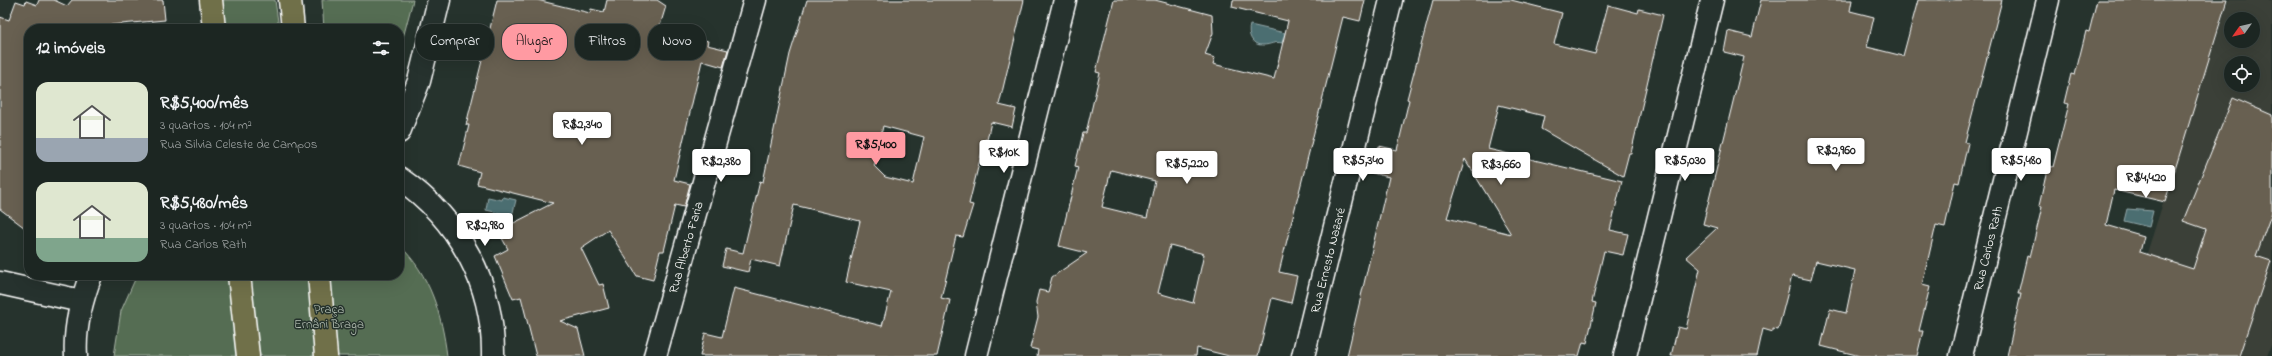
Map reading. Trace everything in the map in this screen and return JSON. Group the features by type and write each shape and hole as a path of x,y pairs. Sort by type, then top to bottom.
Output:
{"highway":[{"path":"211,0 213,24"},
{"path":"290,0 292,24"},
{"path":"240,280 248,356"},
{"path":"319,280 326,356"}],"street":[{"path":"404,119 419,81 439,0"},
{"name":"Rua Alberto Faria","path":"655,356 755,0"},
{"path":"976,356 1064,0"},
{"name":"Rua Ernesto Nazaré","path":"1303,356 1391,0"},
{"path":"1625,356 1712,0"},
{"name":"Rua Carlos Rath","path":"1961,356 2048,0"},
{"path":"404,182 419,192 447,221 470,255 485,293 493,334 493,356"},
{"path":"76,356 75,345 81,301 89,280"},
{"path":"0,283 81,301"}],"shaded area":[{"path":"2228,0 2272,0 2272,343 2267,356 2114,356 2224,12 2224,48 2260,48 2260,12 2224,12"}],"green space":[{"path":"222,0 275,0 278,24 224,24"},
{"path":"322,0 413,0 404,34 404,24 324,24"},
{"name":"Praça Ernâni Braga","path":"404,250 419,269 433,296 442,325 447,356 114,356 121,311 135,280 404,280"}],"water":[{"path":"1250,25 1285,33 1282,43 1277,42 1263,45 1256,44 1250,36"},
{"path":"488,197 502,200 503,197 516,200 512,216 486,210"},
{"path":"2127,209 2153,211 2149,227 2124,221"}],"building":[{"path":"39,0 54,0 67,6 72,0 163,0 165,20 121,24 24,24 24,227 0,209 0,17 9,20 16,1 25,4 26,1 37,5"},
{"path":"497,0 537,0 590,13 591,9 604,12 607,0 657,0 666,6 661,24 648,24 648,60 706,60 706,41 708,41 707,45 728,50 723,67 702,61 674,180 690,184 684,207 675,205 664,251 660,251 653,280 637,276 608,230 581,248 599,285 603,284 609,308 560,321 578,329 585,356 536,356 521,297 513,299 495,256 508,249 498,231 553,203 477,184 480,172 459,166 469,125 466,125 482,60 494,60 494,24 491,24"},
{"path":"807,0 1024,0 999,105 1016,109 1012,127 991,122 987,140 985,139 969,204 973,205 963,237 956,236 941,298 950,300 937,356 700,356 705,333 722,337 734,288 882,326 891,292 846,282 860,221 794,205 780,266 751,259 748,272 722,266 726,249 743,253 760,181 763,182 790,54","holes":["883,126 924,137 913,184 885,177 874,166"]},
{"path":"1114,0 1155,0 1212,15 1213,33 1205,55 1215,58 1213,64 1274,79 1288,21 1232,7 1233,0 1365,0 1360,21 1343,17 1279,272 1297,276 1291,303 1272,298 1258,356 1229,356 1197,348 1196,356 1037,356 1038,350 1030,348 1038,317 1036,302 1039,290 1048,292 1052,277 1087,253 1059,246 1078,167 1075,166 1083,133 1086,133 1100,73 1096,72","holes":["1111,170 1155,181 1147,218 1102,207","1170,245 1204,254 1193,303 1158,293"]},
{"path":"1433,0 1511,0 1562,13 1554,44 1595,54 1608,5 1638,13 1639,9 1663,15 1631,153 1629,153 1623,176 1541,129 1544,116 1499,105 1488,149 1622,181 1610,230 1628,234 1623,255 1604,251 1592,302 1596,303 1587,343 1583,342 1579,356 1347,356 1389,177 1372,173 1379,146 1397,150 1409,100 1407,99","holes":["1465,159 1511,234 1447,218"]},
{"path":"1761,0 1852,0 1850,11 1874,17 1867,47 1903,56 1918,0 2002,0 1965,142 1968,143 1959,183 1955,182 1945,227 1936,225 1922,285 1930,287 1919,331 1923,331 1917,356 1860,356 1821,346 1830,309 1846,313 1855,270 1816,261 1811,280 1792,276 1778,330 1773,329 1773,332 1763,329 1757,356 1671,356 1678,327 1686,329 1700,269 1686,257 1717,228 1703,224 1744,57 1724,52 1728,31 1752,37"},
{"path":"2097,0 2227,0 2165,202 2114,190 2106,225 2144,236 2140,252 2193,269 2206,229 2183,221 2233,98 2272,115 2272,212 2256,256 2271,261 2239,356 2007,356 2021,294 2018,294 2027,256 2030,257 2042,207 2039,206 2048,166 2053,167 2069,104 2064,103 2071,74 2075,75 2086,31 2089,32"}]}
